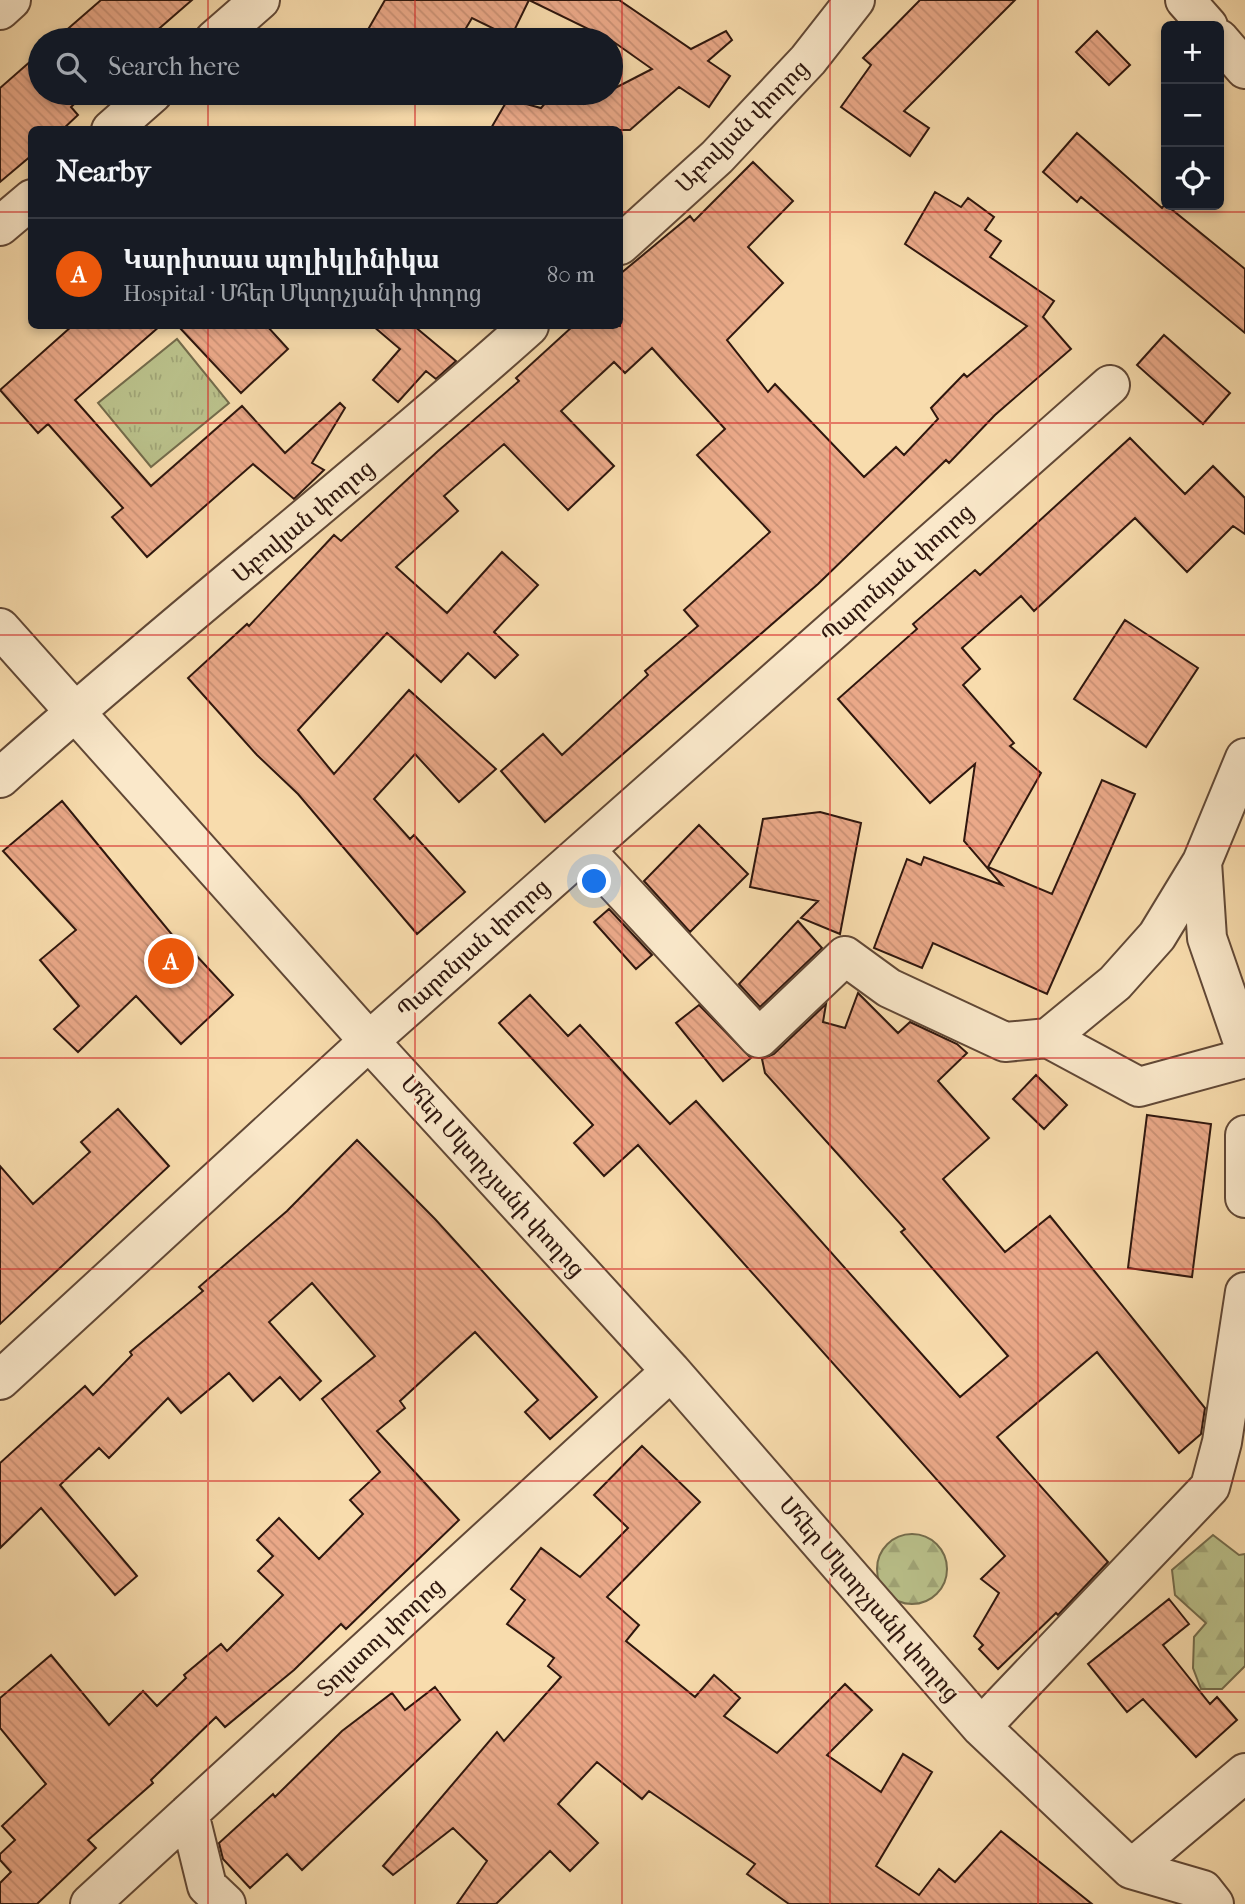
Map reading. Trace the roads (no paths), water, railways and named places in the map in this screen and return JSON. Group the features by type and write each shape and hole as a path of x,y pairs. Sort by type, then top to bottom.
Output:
{"street":[{"path":"0,10 11,0"},
{"path":"228,28 260,0"},
{"name":"Աբովյան փողոց","path":"623,241 717,157 808,61 855,0"},
{"path":"1185,0 1204,21"},
{"path":"1224,45 1245,69"},
{"path":"116,126 139,105"},
{"path":"0,226 28,202"},
{"name":"Աբովյան փողոց","path":"0,778 74,712 418,425 526,329"},
{"name":"Պարոնյան փողոց","path":"0,1380 369,1041 1110,384"},
{"name":"Մհեր Մկտրչյանի փողոց","path":"0,628 369,1041 671,1371 981,1727 1131,1869"},
{"path":"1048,1038 1115,983 1157,936 1202,862 1245,758"},
{"path":"585,849 759,1038 845,956 889,988 1005,1042 1048,1038 1139,1087 1245,1058"},
{"path":"1202,862 1208,938 1245,1048"},
{"path":"981,1727 1210,1487 1222,1442 1245,1292"},
{"name":"Տոլստոյ փողոց","path":"90,1904 671,1371"},
{"path":"1131,1869 1245,1773"},
{"path":"189,1813 207,1886 226,1904"},
{"path":"1131,1869 1203,1890 1214,1904"}],"place":[{"name":"Կարիտաս պոլիկլինիկա","path":"171,961"}]}
